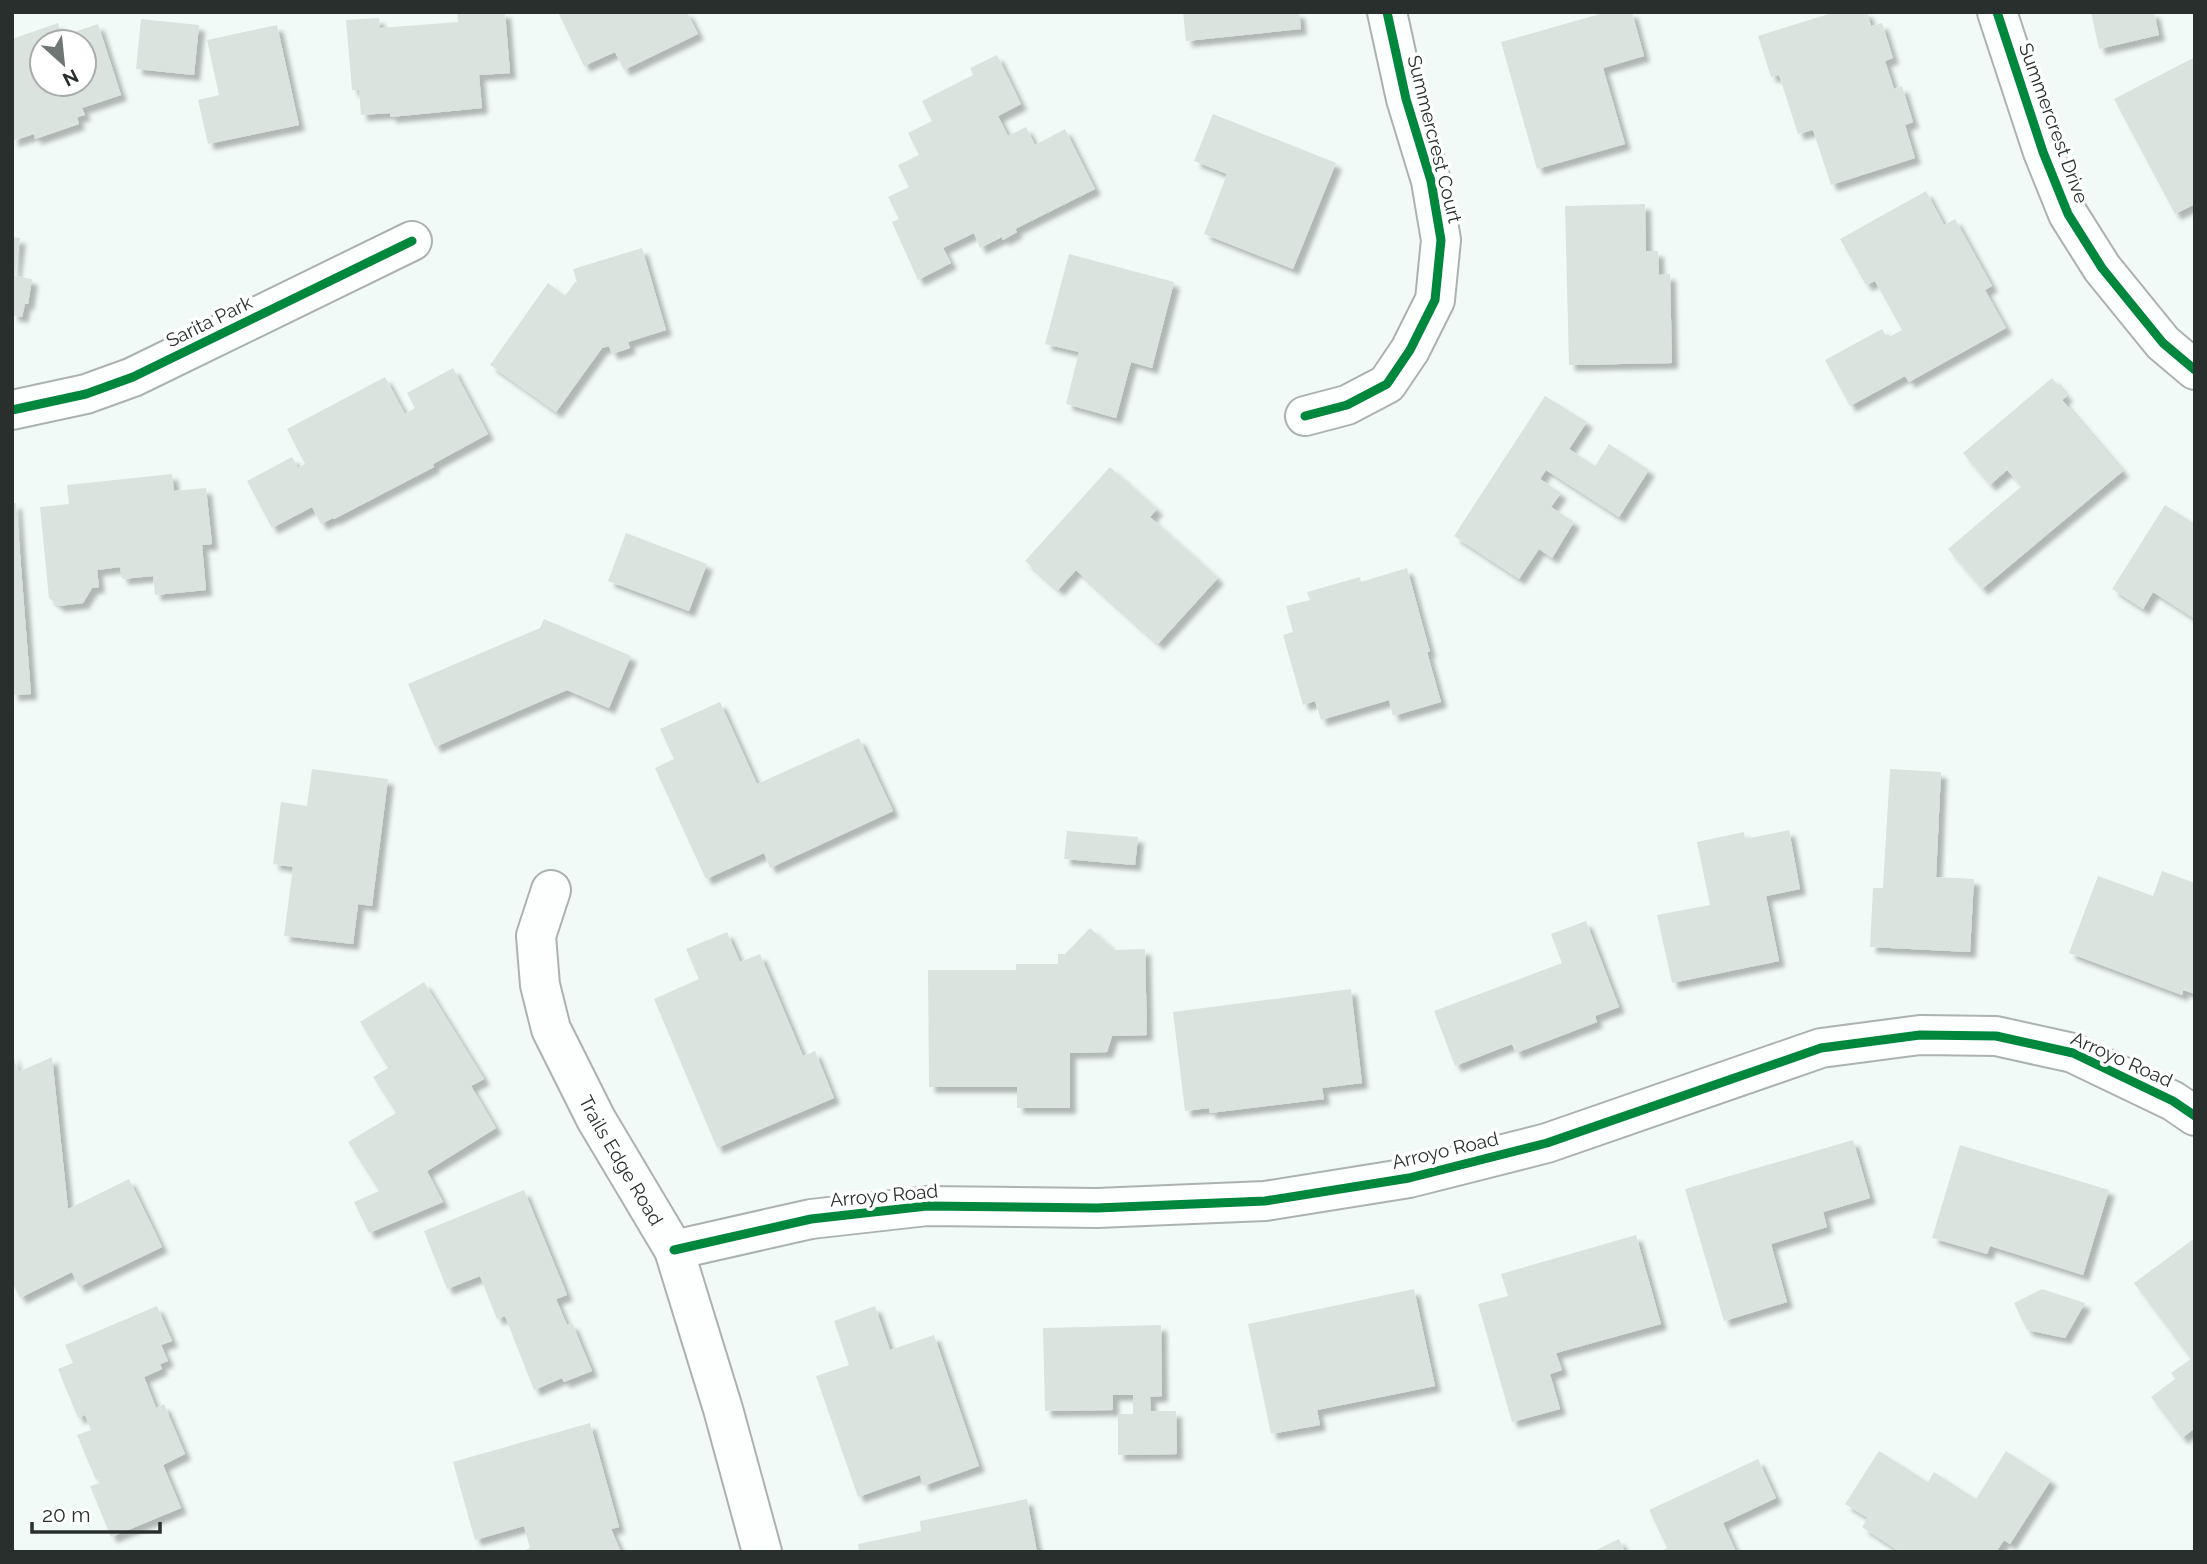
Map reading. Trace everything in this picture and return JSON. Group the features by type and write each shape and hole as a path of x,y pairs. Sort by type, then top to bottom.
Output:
{"street":[{"name":"Summercrest Court","path":"1305,416 1347,405 1387,384 1410,351 1435,300 1441,240 1439,228 1431,181 1406,99 1387,12"},
{"name":"Summercrest Drive","path":"1997,12 2043,152 2068,214 2102,268 2163,343 2195,370"},
{"name":"Sarita Park","path":"12,410 86,394 133,377 412,241"},
{"name":"Trails Edge Road","path":"551,890 536,936 541,985 551,1030 596,1119 674,1250 723,1409 762,1552"},
{"name":"Arroyo Road","path":"674,1250 811,1219 927,1206 1097,1208 1265,1201 1409,1178 1547,1143 1821,1048 1920,1035 1996,1035 2074,1053 2173,1101 2195,1116"}],"building":[{"path":"457,12 505,12 510,73 479,75 482,108 390,117 390,113 361,115 359,90 352,90 346,20 379,18 380,28 458,22"},
{"path":"558,12 687,12 698,34 624,70 615,52 584,66"},
{"path":"1183,12 1299,12 1301,29 1186,41"},
{"path":"1607,12 1632,12 1644,56 1603,68 1625,144 1537,169 1501,42"},
{"path":"1835,12 1867,12 1871,26 1882,23 1893,58 1885,61 1894,89 1902,86 1913,122 1905,125 1915,158 1831,185 1813,130 1798,134 1779,75 1771,77 1758,36"},
{"path":"2091,12 2154,12 2159,35 2099,49"},
{"path":"141,19 199,25 194,75 136,69"},
{"path":"58,23 60,28 44,28"},
{"path":"98,24 121,95 82,108 85,115 77,117 79,124 35,139 34,134 12,141 12,39 28,33 28,98 98,98 98,28 86,28"},
{"path":"277,25 299,125 208,144 198,100 219,95 207,40"},
{"path":"997,55 1021,104 998,116 1008,136 1026,127 1035,145 1065,129 1095,189 1015,229 1017,232 1003,240 1002,237 980,248 974,233 943,248 951,263 918,280 892,222 899,219 888,197 909,187 898,165 919,155 908,133 932,121 922,101 973,75 970,68"},
{"path":"2195,57 2195,204 2175,214 2114,99"},
{"path":"1213,114 1336,163 1293,269 1204,234 1227,174 1194,161"},
{"path":"1926,191 1944,225 1955,219 1992,286 1985,290 2006,328 1909,382 1905,376 1850,406 1825,360 1882,329 1887,338 1902,330 1875,281 1866,285 1840,239"},
{"path":"1645,204 1646,251 1658,251 1659,275 1670,274 1672,363 1569,365 1565,206"},
{"path":"12,237 20,238 15,276 32,279 28,304 25,304 22,317 12,315"},
{"path":"642,248 666,330 628,342 630,348 612,354 609,346 602,348 556,412 490,365 548,283 565,296 575,282 577,283 573,269"},
{"path":"1069,254 1174,282 1152,368 1131,362 1116,418 1066,404 1079,352 1045,344"},
{"path":"453,368 488,434 433,464 434,467 334,519 321,524 312,507 272,528 247,481 292,457 298,468 305,464 287,429 385,377 405,414 415,408 407,393"},
{"path":"2052,378 2067,396 2062,400 2123,471 1982,589 1948,549 2022,486 2007,470 1990,485 1963,453"},
{"path":"1545,396 1587,422 1569,449 1595,466 1609,444 1649,470 1619,517 1546,470 1540,479 1561,493 1551,507 1574,522 1552,558 1539,549 1519,579 1454,536"},
{"path":"1110,467 1157,509 1150,517 1218,578 1158,644 1076,570 1058,590 1025,561"},
{"path":"172,474 174,491 206,488 212,544 202,545 206,590 155,595 153,576 122,579 120,567 97,570 99,587 92,588 83,603 59,606 49,598 40,507 69,504 67,485"},
{"path":"12,503 16,503 31,694 12,695"},
{"path":"2165,505 2195,524 2195,619 2153,592 2143,609 2112,589"},
{"path":"626,533 707,564 689,611 608,581"},
{"path":"1407,568 1441,702 1393,716 1389,700 1321,720 1315,701 1303,705 1283,635 1293,632 1286,606 1310,600 1307,592 1360,577 1361,582"},
{"path":"544,619 631,656 609,708 567,690 435,747 408,684 540,628"},
{"path":"720,702 757,784 859,738 893,811 770,868 764,853 706,879 655,768 674,759 660,729"},
{"path":"312,769 388,779 372,906 358,904 353,944 284,936 293,867 273,864 281,802 307,806"},
{"path":"1890,769 1941,772 1936,877 1974,879 1970,952 1870,947 1873,888 1883,888"},
{"path":"1789,830 1800,889 1766,896 1779,961 1672,983 1657,915 1710,905 1697,842 1744,832 1745,839"},
{"path":"1067,831 1138,837 1135,865 1064,859"},
{"path":"2162,871 2195,883 2195,994 2183,990 2182,995 2069,953 2098,876 2153,896"},
{"path":"1586,921 1619,1007 1595,1016 1597,1022 1516,1053 1512,1044 1455,1066 1434,1011 1562,963 1551,934"},
{"path":"1090,928 1114,950 1145,949 1147,1035 1112,1036 1107,1052 1070,1053 1070,1108 1017,1108 1017,1087 929,1087 928,970 1016,970 1016,964 1058,964 1058,954 1065,954"},
{"path":"727,932 740,962 760,954 803,1056 815,1051 834,1098 717,1148 654,999 699,979 686,949"},
{"path":"424,982 484,1079 471,1086 496,1128 427,1171 443,1202 369,1233 354,1202 379,1191 348,1142 396,1113 373,1077 388,1068 360,1022"},
{"path":"1351,989 1362,1083 1322,1088 1324,1099 1210,1113 1209,1108 1185,1111 1173,1012"},
{"path":"12,1052 18,1072 52,1057 68,1209 129,1179 162,1247 79,1287 72,1272 20,1298 12,1282"},
{"path":"1853,1140 1870,1198 1823,1212 1827,1227 1771,1244 1787,1302 1724,1321 1685,1189"},
{"path":"1960,1145 2109,1190 2083,1275 1990,1246 1987,1254 1932,1238"},
{"path":"524,1190 567,1295 556,1299 567,1325 572,1323 592,1371 564,1382 562,1378 534,1390 505,1316 497,1319 480,1276 447,1289 424,1231"},
{"path":"1636,1235 1661,1324 1556,1353 1562,1370 1550,1374 1560,1409 1512,1422 1478,1304 1508,1296 1501,1274"},
{"path":"2195,1238 2195,1428 2182,1438 2151,1397 2175,1379 2171,1373 2191,1359 2134,1283"},
{"path":"1414,1289 1435,1386 1317,1410 1320,1425 1271,1434 1248,1324"},
{"path":"2042,1289 2085,1303 2065,1338 2027,1330 2014,1303"},
{"path":"157,1306 172,1341 161,1345 168,1361 160,1364 162,1369 144,1377 156,1408 164,1404 185,1454 163,1465 181,1508 111,1537 90,1486 100,1483 99,1479 96,1480 77,1435 91,1430 85,1415 78,1418 58,1369 73,1363 65,1345"},
{"path":"875,1306 890,1350 934,1335 979,1466 923,1486 920,1475 858,1497 816,1376 849,1365 834,1321"},
{"path":"1161,1325 1162,1396 1150,1397 1151,1411 1176,1411 1177,1454 1118,1455 1118,1414 1133,1414 1133,1395 1113,1395 1113,1410 1045,1411 1043,1328"},
{"path":"590,1423 619,1527 611,1529 621,1552 521,1552 530,1548 524,1526 475,1540 453,1462"},
{"path":"1879,1451 1928,1482 1934,1472 1976,1499 2006,1451 2051,1480 2010,1544 2004,1540 1996,1552 1900,1552 1862,1527 1868,1518 1845,1504"},
{"path":"1758,1459 1776,1498 1723,1523 1736,1552 1659,1552 1667,1548 1649,1510"},
{"path":"1027,1499 1037,1552 859,1552 858,1544 921,1531 920,1521"},
{"path":"1619,1539 1625,1552 1592,1552"}],"cycle path":[{"path":"1305,416 1347,405 1387,384 1410,350 1435,300 1441,240 1431,181 1406,99 1387,12"},
{"path":"1997,12 2043,152 2068,214 2102,268 2163,343 2195,370"},
{"path":"12,410 86,394 133,377 412,241"},
{"path":"674,1250 811,1219 927,1206 1097,1208 1265,1201 1409,1178 1547,1143 1821,1048 1920,1035 1996,1036 2073,1053 2173,1101 2195,1116"}]}
